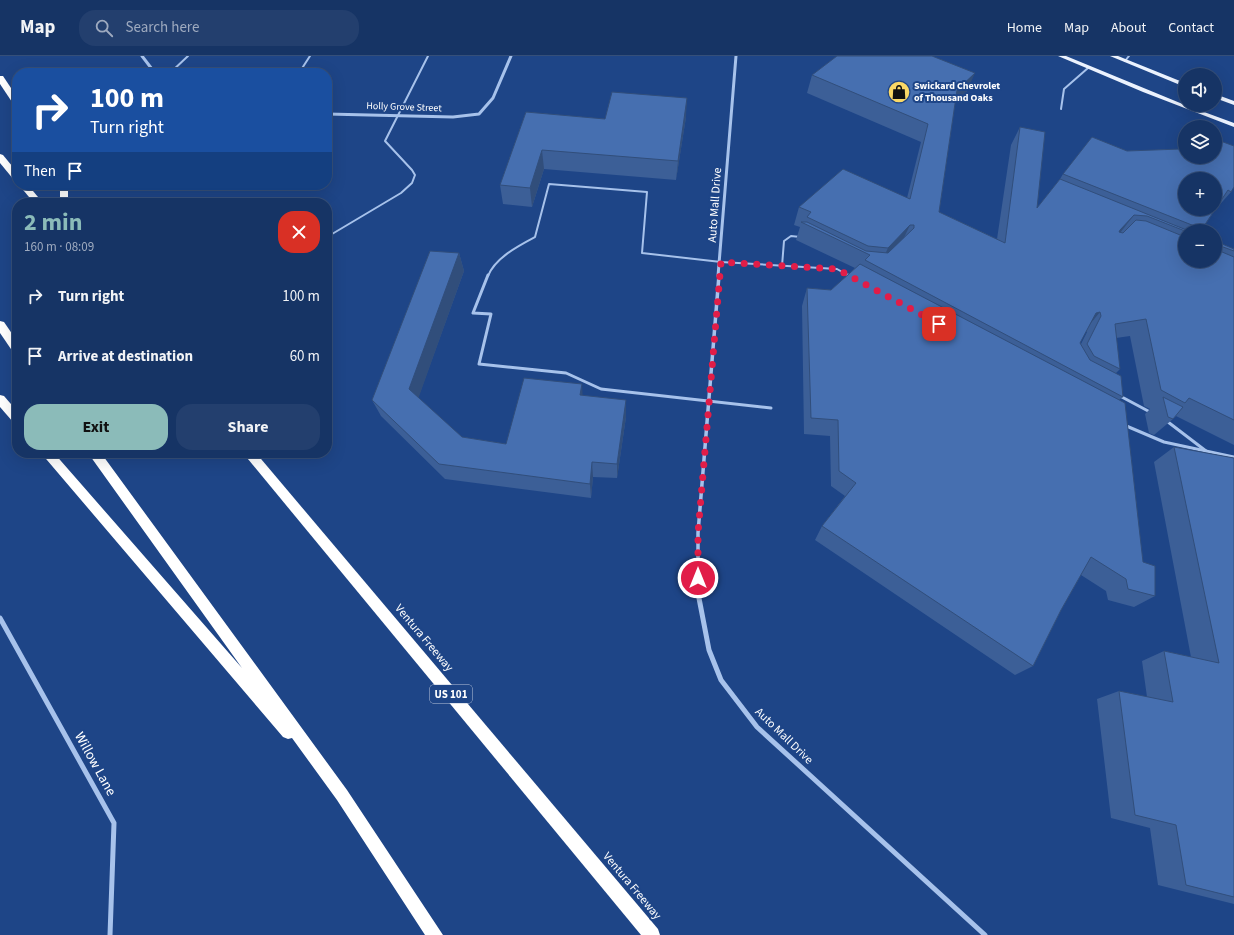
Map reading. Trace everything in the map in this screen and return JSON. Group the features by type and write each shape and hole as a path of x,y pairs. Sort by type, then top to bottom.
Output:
{"highway":[{"path":"0,78 12,96"},
{"path":"0,157 12,172"},
{"path":"27,190 35,198"},
{"path":"0,325 12,342"},
{"path":"0,399 12,413"},
{"path":"51,458 342,795"},
{"path":"98,458 342,795 435,935"},
{"name":"Ventura Freeway","path":"253,458 652,935"}],"main road":[{"path":"1061,56 1234,125"},
{"path":"1113,56 1127,58 1178,82"},
{"path":"1222,99 1234,103"}],"street":[{"path":"142,56 151,68"},
{"name":"Holly Grove Street","path":"332,114 453,117 479,114 493,98 511,56"},
{"name":"Auto Mall Drive","path":"736,56 721,262 698,533 698,593 709,650 721,680 757,727 984,935"},
{"name":"Willow Lane","path":"0,618 114,823 110,935"}],"lane":[{"path":"175,68 188,56"},
{"path":"302,68 310,56"},
{"path":"332,233 401,193 412,183 415,175 411,166 392,150 385,141 428,56"},
{"path":"1061,108 1064,89 1088,68"},
{"path":"771,408 601,390 566,373 479,364 492,314 473,313 492,267 518,246 535,238 549,184 647,192 642,253 721,262 837,269 857,280"},
{"path":"782,266 784,241 791,236 803,237"},
{"path":"1117,395 1156,416"},
{"path":"1163,419 1208,452"},
{"path":"1121,423 1164,442 1234,457"}],"building":[{"path":"837,56 932,56 975,73 957,90 939,212 1005,243 1020,127 1045,132 1037,208 1060,179 1178,227 1178,228 1147,216 1134,215 1119,232 1123,233 1136,220 1146,221 1178,234 1178,268 1222,268 1222,252 1234,257 1234,420 1189,398 1185,403 1161,390 1146,319 1115,324 1120,369 1094,356 1087,344 1101,316 1100,312 1096,313 1080,343 1090,360 1121,376 1123,397 865,260 870,255 801,222 807,222 866,251 888,253 914,228 914,225 910,225 888,248 868,246 807,217 811,212 799,207 843,169 910,199 928,124 812,75"},
{"path":"612,92 687,98 678,161 542,150 530,188 500,185 526,112 605,119"},
{"path":"1092,137 1127,151 1178,149 1178,164 1222,164 1222,142 1234,146 1234,187 1231,192 1228,190 1222,199 1222,172 1178,172 1178,216 1211,216 1205,224 1189,224 1063,174"},
{"path":"1222,244 1234,249 1234,251 1222,247"},
{"path":"430,251 459,253 409,389 462,437 506,444 524,378 582,384 580,395 626,400 617,464 592,462 590,484 439,464 372,400"},
{"path":"860,264 1125,403 1143,562 1155,566 1155,596 1128,589 1126,579 1091,557 1061,610 1033,666 822,526 856,483 839,471 838,420 811,418 807,288 831,290"},
{"path":"1163,397 1183,407 1173,419 1168,417"},
{"path":"1174,447 1234,458 1234,897 1186,885 1176,825 1135,815 1119,691 1173,702 1164,651 1219,663"}],"place":[{"name":"Swickard Chevrolet of Thousand Oaks","path":"899,92"}],"route":[{"path":"698,578 698,533 721,262 837,269 939,324"}]}
